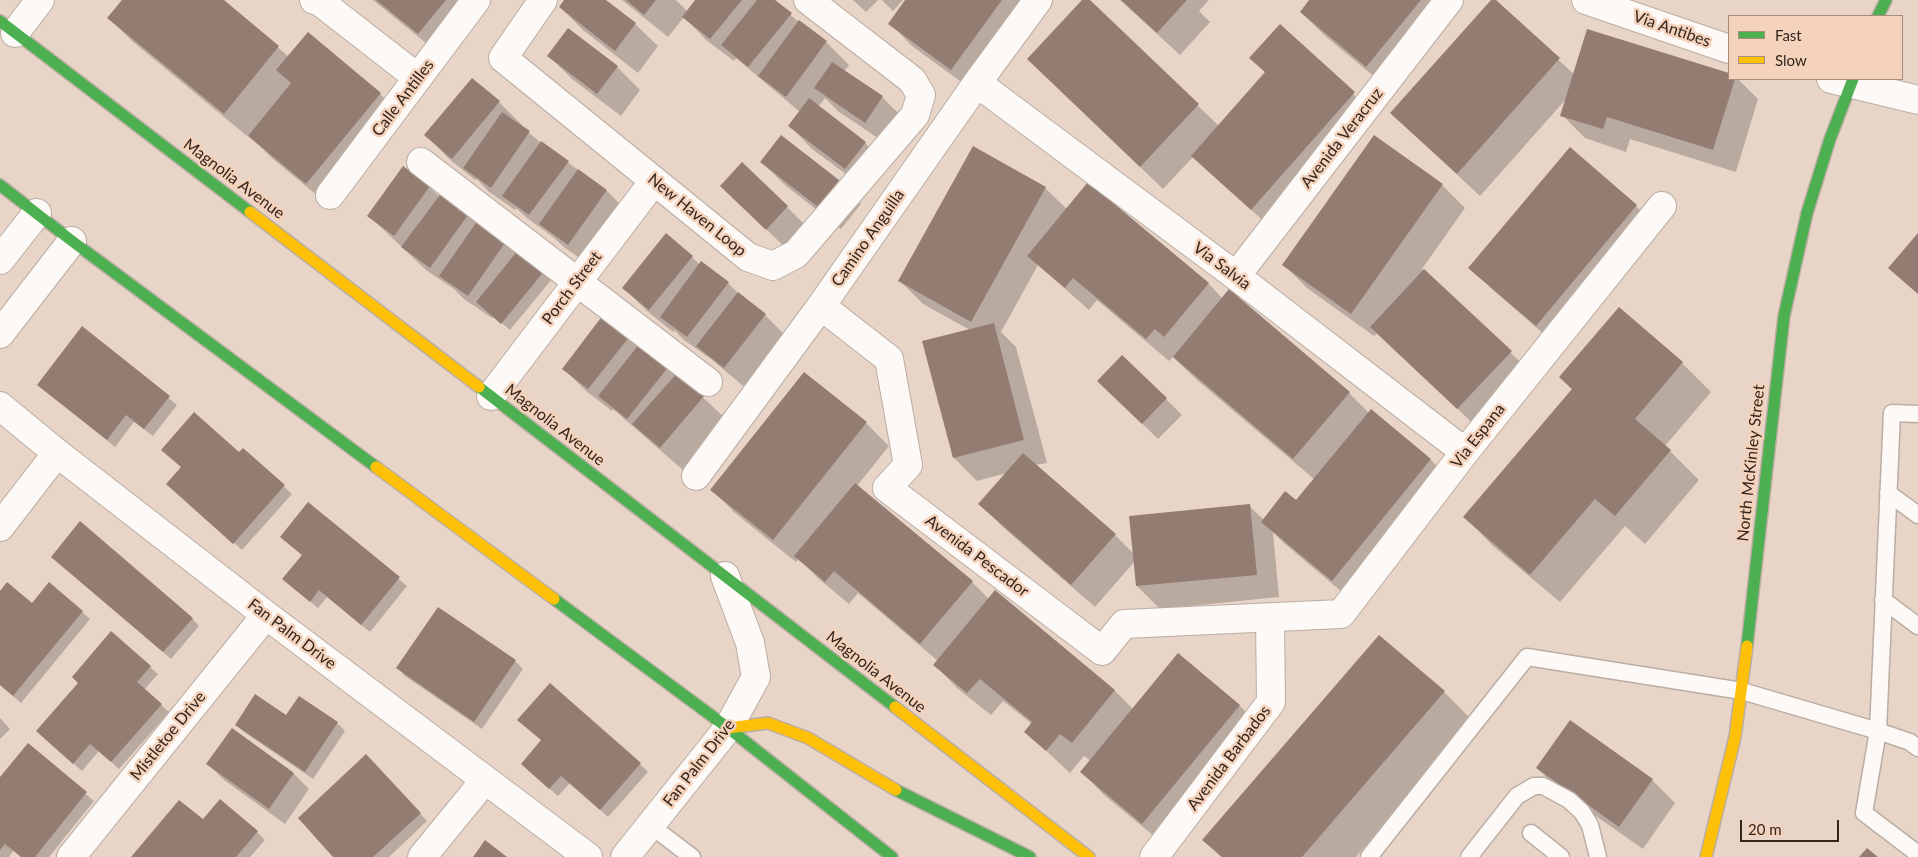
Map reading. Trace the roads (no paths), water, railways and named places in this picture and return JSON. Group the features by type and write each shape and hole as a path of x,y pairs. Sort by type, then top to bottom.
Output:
{"main road":[{"path":"1878,15 1886,0"},
{"name":"Magnolia Avenue","path":"8,27 1089,857"},
{"name":"North McKinley Street","path":"1706,857 1735,737 1742,691 1784,316 1807,214 1830,139 1845,80"},
{"path":"0,185 72,241 728,728 892,857"},
{"path":"728,728 768,722 808,738 908,797 1030,857"}],"street":[{"path":"8,27 40,0"},
{"path":"314,0 319,1 418,78"},
{"name":"Calle Antilles","path":"330,195 476,0"},
{"name":"New Haven Loop","path":"542,0 503,58 748,257 772,266 796,254 915,115 921,95 912,80 808,0"},
{"name":"Camino Anguilla","path":"696,476 821,306 977,83 1038,0"},
{"name":"Avenida Veracruz","path":"1236,276 1448,0"},
{"name":"Via Antibes","path":"1586,0 1728,48"},
{"path":"1845,80 1918,100"},
{"name":"Via Salvia","path":"977,83 1236,276 1465,452"},
{"path":"421,162 708,382"},
{"name":"Porch Street","path":"491,396 654,181"},
{"name":"Via Espana","path":"1270,618 1341,614 1465,452 1662,206"},
{"path":"0,260 37,213"},
{"path":"0,334 72,241"},
{"name":"Avenida Pescador","path":"821,306 889,359 908,465 887,488 1102,651 1124,624 1270,618"},
{"name":"Fan Palm Drive","path":"0,406 56,453 585,855"},
{"path":"0,527 56,453"},
{"name":"Fan Palm Drive","path":"625,857 728,728 756,677 750,643 725,576"},
{"name":"Mistletoe Drive","path":"71,857 266,614"},
{"name":"Avenida Barbados","path":"1154,857 1271,702 1270,618"},
{"path":"422,857 485,780"}],"lane":[{"path":"1918,414 1892,413 1878,731 1864,812 1918,854"},
{"path":"1888,493 1918,514"},
{"path":"1884,600 1918,626"},
{"path":"1369,857 1527,657 1742,691 1878,731 1910,742 1918,748"},
{"path":"1469,857 1517,796 1534,786 1543,786 1569,800 1582,812 1590,826 1598,857"},
{"path":"650,825 692,857"},
{"path":"1531,834 1561,857"}]}
